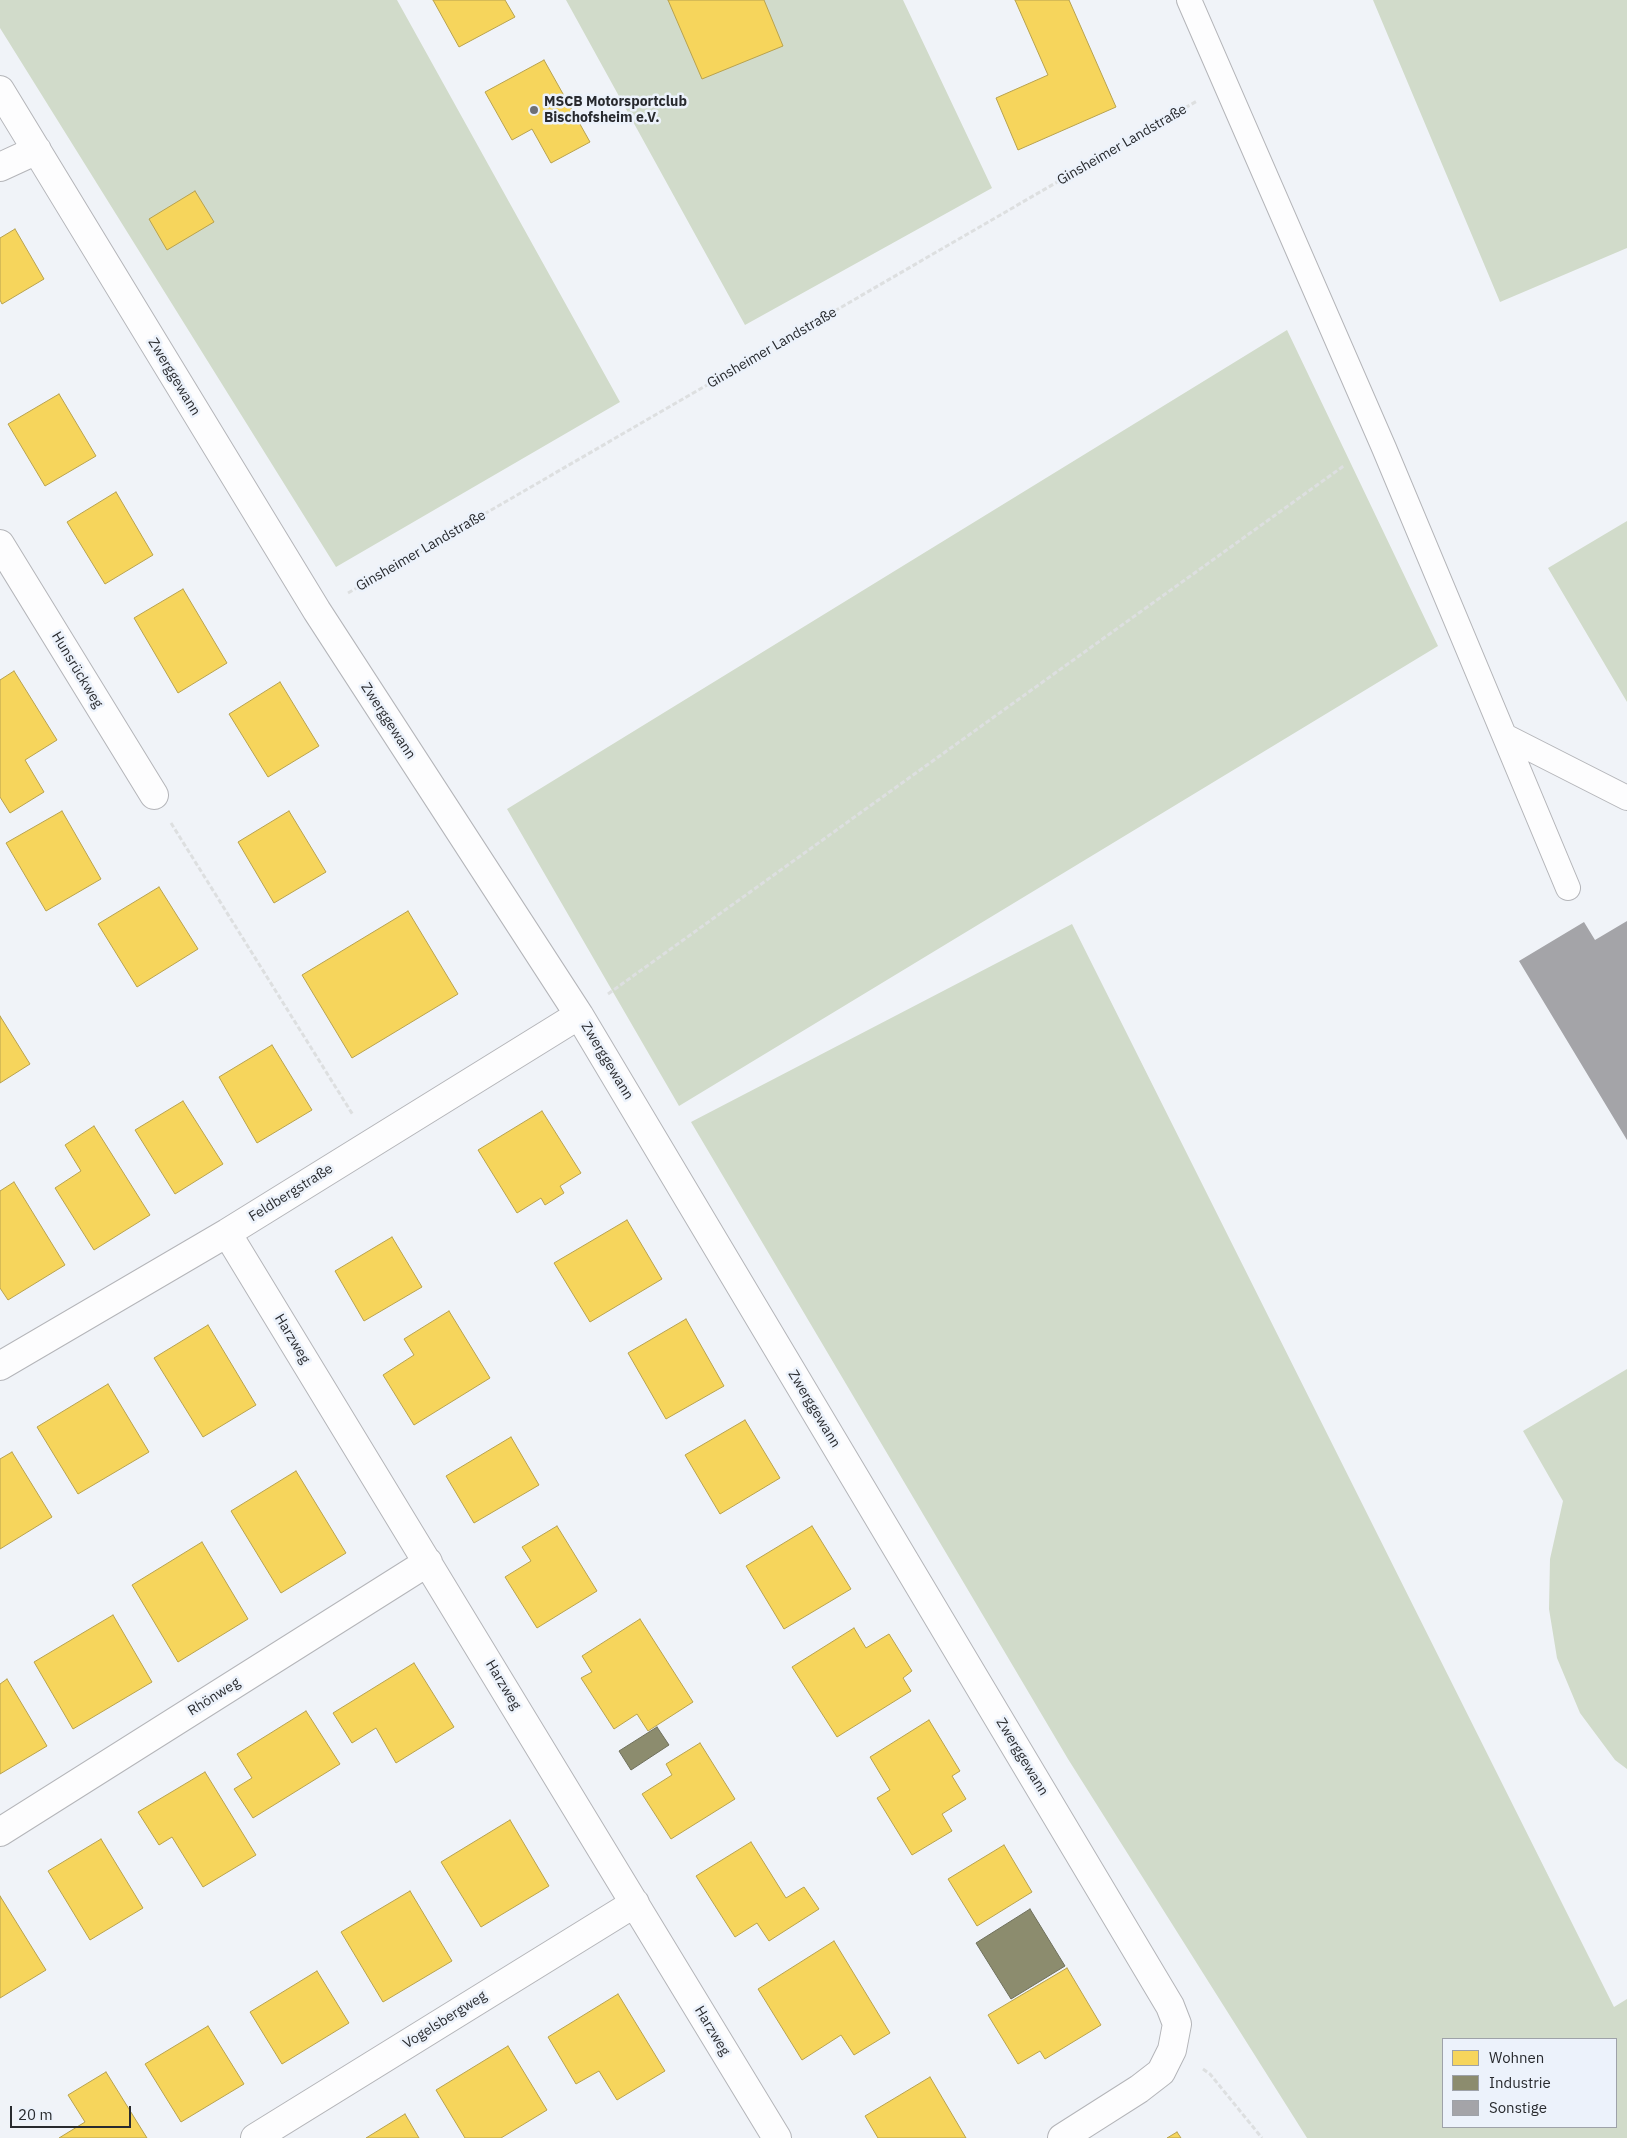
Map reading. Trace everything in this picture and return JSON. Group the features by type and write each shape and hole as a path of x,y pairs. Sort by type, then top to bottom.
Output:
{"street":[{"name":"Zwerggewann","path":"0,90 317,611 579,1015 1170,2006 1177,2024 1172,2050 1161,2072 1139,2089 1062,2138"},
{"path":"0,166 37,150"},
{"name":"Hunsrückweg","path":"0,544 154,795"},
{"name":"Feldbergstraße","path":"0,1366 227,1233 579,1015"},
{"name":"Harzweg","path":"227,1233 777,2138"},
{"name":"Rhönweg","path":"0,1832 428,1562"},
{"name":"Vogelsbergweg","path":"255,2138 635,1903"}],"lane":[{"path":"1189,0 1388,456 1568,888"},
{"path":"1505,736 1627,798"}],"path":[{"name":"Ginsheimer Landstraße","path":"317,611 1226,84"},
{"path":"579,1015 1345,465"},
{"path":"154,795 371,1144"},
{"path":"1172,2050 1210,2074 1262,2138"}],"green space":[{"path":"0,0 397,0 620,402 336,567 0,28"},
{"path":"566,0 903,0 992,188 745,325"},
{"path":"1373,0 1627,0 1627,248 1500,302"},
{"path":"1287,330 1438,646 679,1106 507,809"},
{"path":"1627,521 1627,702 1548,568"},
{"path":"1072,924 1614,2007 1627,1999 1627,2138 1307,2138 1068,1759 691,1122"},
{"path":"1627,1369 1627,1769 1615,1760 1580,1713 1557,1658 1549,1609 1550,1559 1563,1501 1523,1431"}],"building: Wohnen":[{"path":"433,0 505,0 515,17 459,47"},
{"path":"668,0 764,0 783,46 702,79"},
{"path":"1015,0 1069,0 1116,107 1018,150 996,98 1048,75"},
{"name":"MSCB Motorsportclub Bischofsheim e.V.","path":"544,60 590,142 551,163 532,129 512,140 485,92"},
{"path":"195,191 214,222 167,250 149,219"},
{"path":"15,229 44,279 2,304 0,300 0,238"},
{"path":"59,394 96,456 45,486 8,424"},
{"path":"116,492 153,555 105,584 67,522"},
{"path":"183,589 227,663 178,693 134,618"},
{"path":"14,671 57,740 25,760 44,792 10,813 0,797 0,680"},
{"path":"280,682 319,746 268,777 229,714"},
{"path":"62,811 101,879 46,911 6,843"},
{"path":"289,811 326,872 274,903 238,842"},
{"path":"159,887 198,949 137,987 98,924"},
{"path":"408,911 458,994 352,1058 302,975"},
{"path":"0,1016 30,1064 0,1083"},
{"path":"272,1045 312,1110 257,1143 219,1077"},
{"path":"183,1101 223,1164 175,1194 135,1130"},
{"path":"542,1111 581,1173 560,1186 564,1193 545,1205 541,1198 517,1213 478,1150"},
{"path":"94,1126 150,1215 94,1250 55,1188 81,1171 65,1145"},
{"path":"14,1182 65,1265 8,1300 0,1288 0,1191"},
{"path":"627,1220 662,1279 590,1322 554,1263"},
{"path":"392,1237 422,1287 364,1321 335,1271"},
{"path":"449,1311 490,1378 414,1425 383,1375 414,1355 404,1339"},
{"path":"686,1319 724,1386 666,1419 628,1353"},
{"path":"208,1325 256,1405 203,1437 154,1358"},
{"path":"108,1384 149,1452 78,1494 37,1427"},
{"path":"745,1420 780,1478 720,1514 685,1455"},
{"path":"511,1437 539,1485 474,1523 446,1476"},
{"path":"12,1452 52,1517 0,1549 0,1459"},
{"path":"296,1471 346,1553 281,1593 231,1511"},
{"path":"557,1526 597,1591 537,1628 505,1577 531,1561 522,1547"},
{"path":"812,1526 851,1589 784,1629 746,1566"},
{"path":"202,1542 248,1619 178,1662 132,1585"},
{"path":"113,1615 152,1682 73,1729 34,1662"},
{"path":"640,1619 693,1702 648,1731 637,1714 614,1729 581,1678 592,1672 582,1656"},
{"path":"854,1628 866,1648 889,1634 912,1671 903,1678 911,1691 837,1737 792,1667"},
{"path":"414,1663 454,1727 396,1763 376,1728 352,1743 333,1713"},
{"path":"7,1679 47,1746 0,1774 0,1684"},
{"path":"306,1711 340,1764 253,1818 234,1789 252,1778 237,1754"},
{"path":"929,1720 960,1771 952,1776 966,1799 942,1814 952,1831 912,1855 877,1798 890,1790 870,1757"},
{"path":"700,1743 735,1799 671,1839 642,1794 672,1775 666,1764"},
{"path":"205,1772 256,1855 203,1887 172,1837 159,1845 138,1812"},
{"path":"510,1820 549,1886 481,1927 441,1862"},
{"path":"101,1839 143,1908 90,1940 48,1871"},
{"path":"751,1842 786,1898 804,1887 819,1909 769,1941 757,1923 735,1937 696,1876"},
{"path":"1004,1845 1032,1892 977,1926 948,1879"},
{"path":"410,1891 452,1961 383,2002 341,1932"},
{"path":"0,1896 46,1970 0,1998"},
{"path":"834,1941 890,2033 854,2055 841,2035 802,2060 758,1989"},
{"path":"1067,1968 1101,2025 1045,2059 1040,2051 1018,2064 988,2015"},
{"path":"317,1971 349,2023 282,2064 250,2012"},
{"path":"618,1994 665,2071 617,2100 599,2071 576,2084 548,2037"},
{"path":"208,2026 244,2084 181,2122 145,2064"},
{"path":"508,2046 547,2110 501,2138 465,2138 436,2090"},
{"path":"106,2072 147,2138 59,2138 85,2122 68,2095"},
{"path":"930,2077 966,2138 878,2138 865,2116"},
{"path":"405,2114 419,2138 366,2138"},
{"path":"1177,2132 1181,2138 1167,2138"}],"building: Industrie":[{"path":"657,1727 669,1745 631,1770 619,1751"},
{"path":"1030,1909 1065,1966 1011,1999 976,1943"}],"building: Sonstige":[{"path":"1627,921 1627,1140 1519,961 1584,922 1595,940"}],"place":[{"name":"MSCB Motorsportclub Bischofsheim e.V.","path":"534,110"}]}
